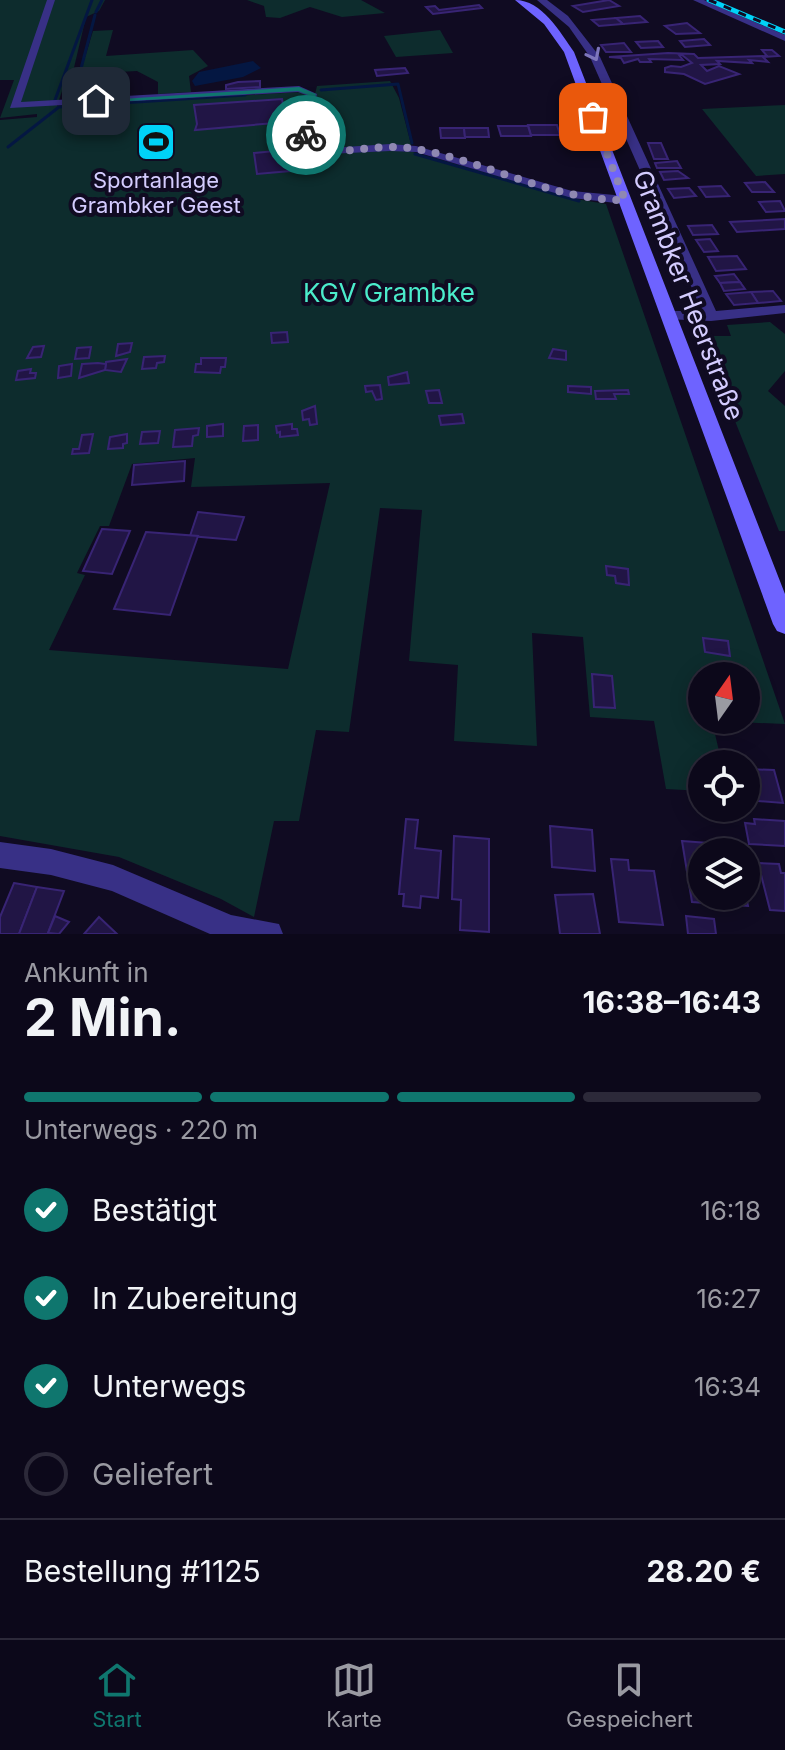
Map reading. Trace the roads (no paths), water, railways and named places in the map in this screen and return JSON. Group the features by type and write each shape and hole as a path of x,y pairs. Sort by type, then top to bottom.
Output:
{"main road":[{"name":"Grambker Heerstraße","path":"520,0 548,22 564,41 785,624"}],"street":[{"path":"51,0 14,106 308,91 312,94 304,119 306,145 311,153 411,148 572,193 607,201 625,200"},
{"name":"Grambker Heerstraße","path":"541,0 567,19 590,48 711,316"},
{"path":"697,0 785,38"},
{"path":"669,316 778,310 785,326"},
{"path":"0,855 51,862 113,878 230,929 269,934"}],"water":[{"path":"253,61 261,68 243,77 195,86 192,81 199,72"}],"waterway":[{"path":"55,100 92,0"},
{"path":"96,12 102,0"},
{"path":"87,98 82,95 78,80 95,15"},
{"path":"321,90 398,84 412,143"},
{"path":"8,147 59,107 245,95"},
{"path":"415,154 579,201"}],"railway":[{"path":"709,0 785,32"}],"place":[{"name":"Sportanlage Grambker Geest","path":"156,142"}],"park label":[{"name":"KGV Grambke","path":"389,292"}]}
